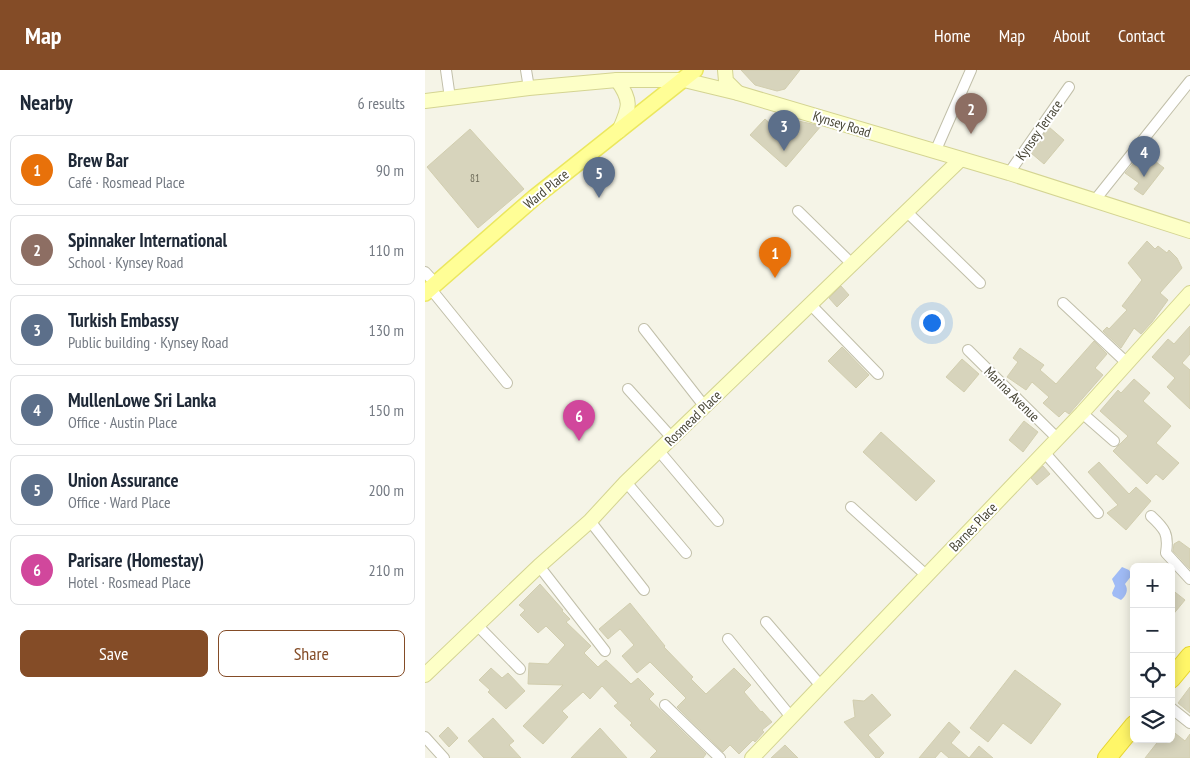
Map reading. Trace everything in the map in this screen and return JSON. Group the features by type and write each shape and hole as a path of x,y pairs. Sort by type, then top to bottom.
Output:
{"highway":[{"path":"1175,674 1190,656"},
{"path":"1107,758 1130,730"}],"main road":[{"name":"Ward Place","path":"430,289 535,197 689,75"}],"street":[{"path":"446,70 450,98"},
{"path":"526,70 529,88"},
{"path":"725,70 727,81 738,93"},
{"path":"935,152 971,70"},
{"name":"Kynsey Road","path":"425,101 529,88 689,75 738,93 1009,173 1190,231"},
{"path":"617,80 625,92 629,106 619,132"},
{"path":"1095,200 1190,81"},
{"name":"Kynsey Terrace","path":"1009,173 1069,87"},
{"name":"Rosmead Place","path":"425,675 539,566 590,521 626,482 960,160"},
{"path":"798,211 852,264"},
{"path":"905,211 980,283"},
{"path":"425,272 430,289 507,383"},
{"name":"Barnes Place","path":"752,758 1082,413 1190,293"},
{"path":"1063,303 1127,363"},
{"path":"811,305 878,374"},
{"path":"644,330 705,406"},
{"name":"Marina Avenue","path":"968,350 1057,438"},
{"path":"628,389 672,438"},
{"path":"1082,413 1114,441"},
{"path":"659,451 717,521"},
{"path":"1044,452 1099,513"},
{"path":"626,482 687,553"},
{"path":"851,507 927,575"},
{"path":"1151,516 1163,527 1168,541 1166,553 1190,579"},
{"path":"590,521 644,590"},
{"path":"539,566 605,651"},
{"path":"766,622 821,686"},
{"path":"478,626 520,669"},
{"path":"729,639 791,717"},
{"path":"665,704 720,758"},
{"path":"1175,711 1190,723"},
{"path":"425,737 444,758"}],"water":[{"path":"1122,567 1130,572 1130,578 1125,584 1127,588 1126,593 1121,600 1113,596 1112,593 1115,586 1112,579"}],"building":[{"path":"741,70 800,70 785,89 777,91 755,85"},
{"path":"765,119 782,134 794,120 821,126 786,167 750,135"},
{"path":"1049,127 1064,140 1044,164 1031,153"},
{"path":"470,129 524,189 478,228 427,167"},
{"path":"1143,152 1164,168 1143,195 1134,189 1139,183 1125,173"},
{"path":"1147,241 1155,249 1158,246 1167,253 1169,250 1177,258 1182,268 1160,293 1168,300 1152,322 1141,334 1134,328 1121,348 1103,331 1107,327 1109,329 1127,310 1122,306 1142,280 1128,263"},
{"path":"841,286 849,295 837,307 829,298"},
{"path":"1190,326 1190,354 1182,363 1190,370 1190,409 1167,387 1175,378 1152,357 1168,339 1174,344"},
{"path":"1094,341 1107,354 1095,368 1103,375 1069,414 1065,411 1059,417 1043,403 1049,397 1032,382 1026,390 1007,377 1018,362 1013,358 1020,348 1044,365 1040,370 1056,384"},
{"path":"842,347 869,375 856,388 828,361"},
{"path":"962,359 979,374 964,392 946,377"},
{"path":"1134,379 1150,393 1143,401 1171,426 1156,443 1179,463 1163,480 1156,474 1147,484 1113,451 1128,436 1100,411 1118,390 1121,393"},
{"path":"1024,421 1038,432 1023,452 1009,440"},
{"path":"881,432 935,481 916,501 863,452"},
{"path":"1099,462 1129,494 1136,487 1151,501 1126,530 1107,513 1118,505 1088,472"},
{"path":"1043,466 1050,474 1037,485 1031,478"},
{"path":"1179,541 1190,549 1190,569 1173,551 1174,544"},
{"path":"540,584 570,619 566,622 591,646 584,653 598,667 606,660 631,684 638,678 654,694 649,699 706,754 703,758 650,758 657,751 630,725 632,723 614,706 618,703 602,686 590,699 583,692 562,711 568,717 543,744 523,726 563,685 528,684 529,663 548,664 565,645 546,626 538,633 520,615 525,610 519,605"},
{"path":"1175,592 1185,600 1175,612"},
{"path":"630,603 664,647 693,677 691,679 706,694 734,668 751,685 744,692 772,722 762,730 764,732 755,742 753,740 739,754 730,745 723,752 677,707 686,698 650,662 637,673 622,656 634,645 620,629 608,639 599,629"},
{"path":"491,668 502,678 508,673 525,691 506,709 488,692 490,690 479,680"},
{"path":"1015,670 1061,704 1031,744 1003,723 988,742 970,728"},
{"path":"1190,687 1190,713 1178,703"},
{"path":"872,694 891,715 868,735 884,753 879,758 876,758 844,722 855,717 853,700 864,701"},
{"path":"493,718 514,741 509,745 521,758 484,758 468,741"},
{"path":"949,722 960,732 951,743 969,758 949,758 941,751 935,758 919,758"},
{"path":"448,727 458,738 449,747 439,736"},
{"path":"600,728 627,758 571,758"},
{"path":"1175,733 1185,741 1190,734 1190,758 1145,758 1157,743 1175,743"},
{"path":"785,745 798,758 771,758"},
{"path":"979,746 993,758 969,758"}],"place":[{"name":"Spinnaker International","path":"971,134"},
{"name":"Turkish Embassy","path":"784,151"},
{"name":"MullenLowe Sri Lanka","path":"1144,177"},
{"name":"Union Assurance","path":"599,198"},
{"name":"Brew Bar","path":"775,278"},
{"name":"Parisare (Homestay)","path":"579,441"}]}
